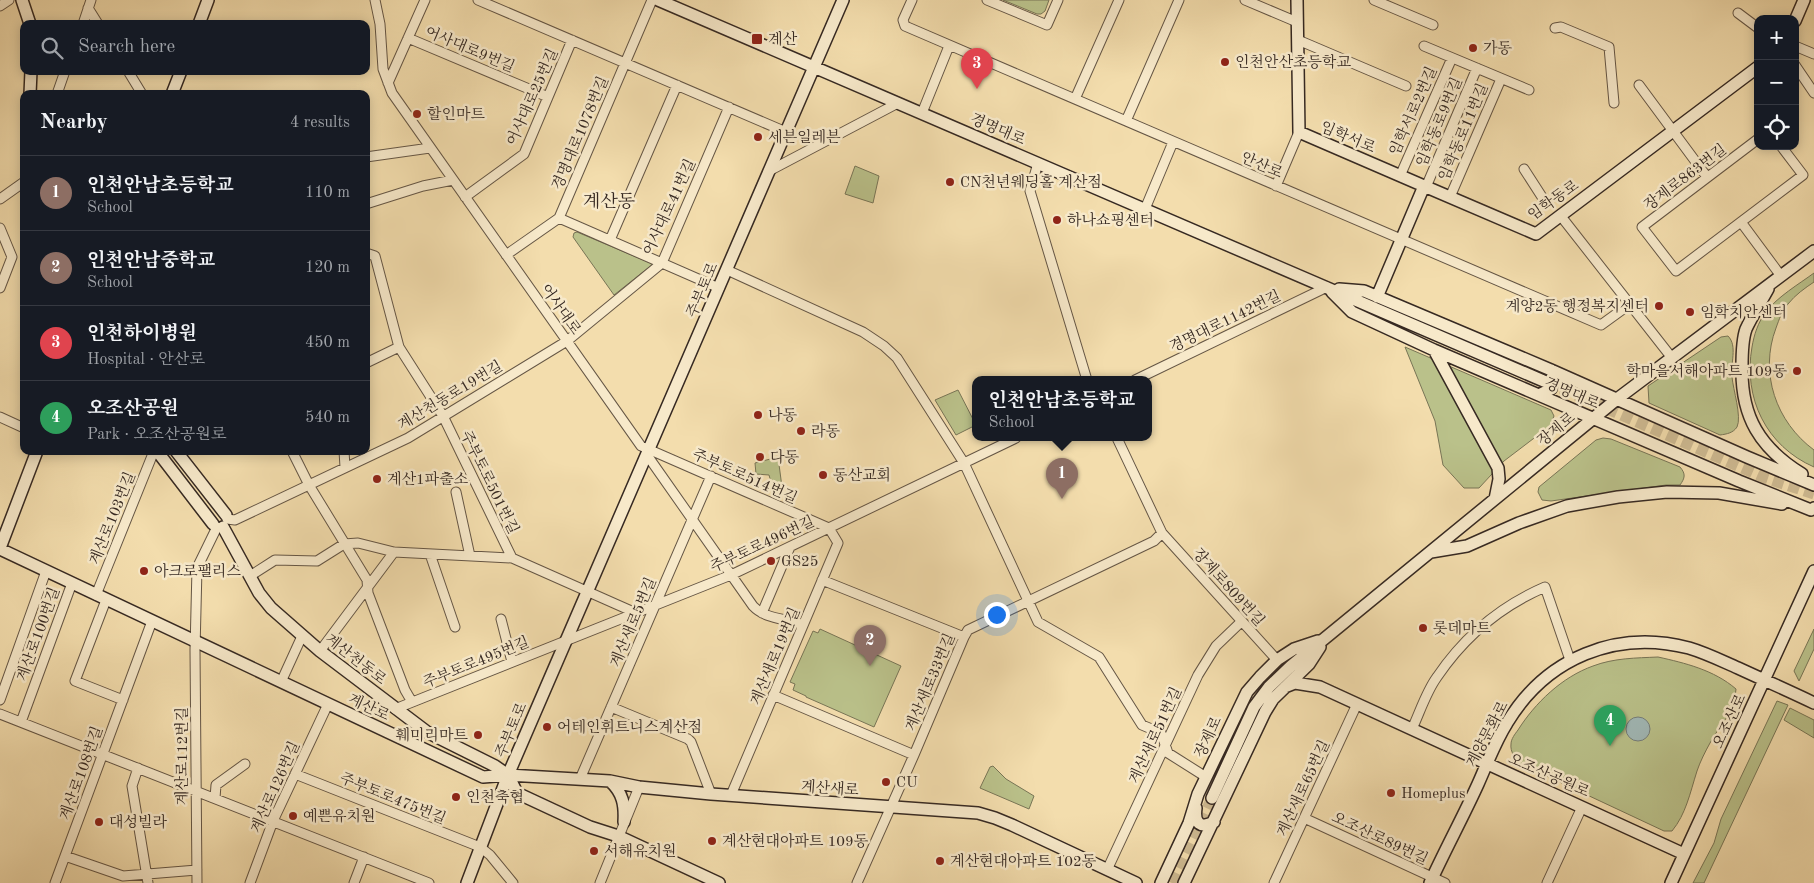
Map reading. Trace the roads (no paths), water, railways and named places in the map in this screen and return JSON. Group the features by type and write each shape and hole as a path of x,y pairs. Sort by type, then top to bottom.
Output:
{"street":[{"path":"0,6 9,0"},
{"path":"22,0 29,20"},
{"path":"200,20 208,0"},
{"name":"어사대로","path":"376,0 384,69 392,93 566,341 641,446 648,452"},
{"path":"388,84 425,0"},
{"path":"478,0 786,132"},
{"name":"경명대로1078번길","path":"559,218 652,0"},
{"name":"주부토로","path":"466,883 508,775 843,0"},
{"name":"안산로","path":"912,0 903,20 905,26 1601,326 1630,304"},
{"path":"987,0 1047,25 1058,0"},
{"path":"1075,99 1119,0"},
{"path":"1126,122 1179,0"},
{"path":"1245,0 1297,22"},
{"name":"임학서로","path":"1297,0 1299,132 1425,186"},
{"path":"1374,0 1433,25"},
{"path":"1798,15 1804,0"},
{"name":"경명대로","path":"663,1 1546,382"},
{"path":"84,20 90,4"},
{"path":"90,4 96,20"},
{"path":"1738,13 1754,25"},
{"path":"1555,28 1562,28 1609,47 1614,103"},
{"name":"어사대로9번길","path":"408,38 548,98"},
{"name":"어사대로25번길","path":"465,197 524,154 572,40"},
{"path":"1298,40 1406,86"},
{"path":"922,113 949,46"},
{"path":"1424,46 1529,90"},
{"path":"1799,48 1814,54"},
{"name":"임학서로2번길","path":"1400,176 1452,58"},
{"name":"임학동로9번길","path":"1425,186 1476,68"},
{"name":"임학동로","path":"1425,186 1536,234 1754,70"},
{"path":"1799,71 1814,93"},
{"path":"30,90 31,75"},
{"path":"58,90 64,75"},
{"path":"130,75 140,90"},
{"path":"174,90 179,75"},
{"name":"임학동로11번길","path":"1450,197 1501,79"},
{"path":"610,240 677,85"},
{"path":"1639,85 1707,176"},
{"path":"769,171 898,102"},
{"name":"어사대로41번길","path":"566,341 662,263 729,108"},
{"path":"1276,186 1299,132"},
{"path":"1145,209 1173,142"},
{"name":"장제로863번길","path":"1754,142 1642,227 1676,271 1803,174 1785,150"},
{"path":"370,156 430,148"},
{"path":"1038,163 1030,191 1086,376"},
{"path":"1524,169 1544,200"},
{"path":"370,203 423,186 453,180"},
{"path":"0,199 20,185"},
{"path":"1377,297 1425,186"},
{"path":"1560,215 1672,358"},
{"path":"506,255 559,218 719,288"},
{"path":"1741,222 1781,276"},
{"path":"0,228 12,257 0,288"},
{"name":"장제로","path":"1212,798 1254,707 1269,687 1290,666 1617,399 1814,251"},
{"name":"주부토로501번길","path":"370,254 375,256 399,347 443,416 512,558 588,591"},
{"path":"727,270 863,332 884,346 897,358 964,463 1038,622 1099,657 1142,726 1161,734 1168,753 1206,777"},
{"path":"1770,284 1746,331 1741,382 1745,402 1753,427 1764,443 1780,460 1814,483"},
{"name":"경명대로","path":"1327,287 1364,291 1551,370 1747,457 1814,483"},
{"name":"경명대로","path":"1327,287 1352,312 1434,350 1738,481 1812,509"},
{"name":"경명대로1142번길","path":"1143,376 1327,287"},
{"name":"계산천동로19번길","path":"221,523 235,520 408,438 566,341"},
{"path":"370,361 399,347"},
{"path":"1434,350 1498,468 1499,480 1495,499"},
{"path":"1539,395 1551,388 1555,376 1551,370"},
{"path":"0,416 20,426"},
{"path":"964,463 1010,441"},
{"name":"장제로809번길","path":"1118,441 1162,532 1277,660"},
{"path":"648,452 692,520 753,606 771,617 803,625"},
{"name":"주부토로514번길","path":"648,452 711,476 829,528"},
{"path":"0,548 35,455"},
{"name":"계산로103번길","path":"123,700 75,681 101,597 154,455"},
{"name":"계산천동로","path":"160,455 221,523"},
{"name":"계산천동로","path":"178,455 221,523 264,601 320,651 427,732 495,766 508,775"},
{"path":"294,455 309,485 367,580 367,588 405,690 412,702"},
{"path":"344,455 345,468"},
{"name":"주부토로496번길","path":"567,640 731,575 964,463"},
{"name":"계산새로5번길","path":"580,779 711,476"},
{"path":"456,492 470,556"},
{"path":"1429,553 1467,546 1519,523 1567,506 1618,497 1667,492 1719,493 1812,509"},
{"name":"계산로112번길","path":"197,883 195,642 197,568 221,523"},
{"name":"계산새로19번길","path":"730,795 838,544 829,528"},
{"name":"계산새로33번길","path":"857,883 968,630 1154,541 1162,532"},
{"path":"250,576 275,560 322,559 344,544 358,543 394,552 512,558"},
{"path":"762,613 790,547"},
{"name":"계산로","path":"0,548 72,584 483,777 508,775"},
{"path":"320,651 394,552"},
{"path":"430,554 455,627"},
{"path":"0,700 46,571"},
{"name":"오조산로","path":"1670,883 1814,571"},
{"path":"822,580 964,637"},
{"name":"계산로100번길","path":"20,722 72,584"},
{"path":"1412,729 1436,678 1474,633 1505,608 1545,587 1570,660"},
{"path":"588,591 636,612"},
{"path":"501,619 512,662"},
{"name":"계산로108번길","path":"55,883 152,621"},
{"name":"계산새로51번길","path":"1108,870 1206,659 1216,646 1242,621"},
{"path":"281,682 302,636"},
{"name":"장제로","path":"1161,883 1189,824 1198,794 1248,692 1260,676 1277,660 1294,648 1324,639"},
{"name":"장제로","path":"1184,883 1265,712 1273,699 1309,664 1324,639"},
{"name":"주부토로495번길","path":"395,708 567,640"},
{"name":"계양문화로","path":"1431,880 1506,723 1535,686 1570,660 1590,651 1611,645 1636,642 1663,643 1690,648 1814,703"},
{"path":"1309,664 1310,673 1320,687"},
{"name":"오조산공원로","path":"1285,687 1295,683 1320,687 1684,854"},
{"path":"773,695 914,755"},
{"name":"계산로126번길","path":"250,883 273,821 328,704"},
{"name":"계산새로65번길","path":"1274,883 1357,704"},
{"path":"611,707 691,742 711,794"},
{"path":"0,714 429,883"},
{"path":"215,798 216,785 245,764"},
{"path":"138,768 132,786 147,879"},
{"name":"주부토로475번길","path":"295,774 480,847"},
{"path":"508,775 517,793 590,827 618,836 696,878 720,883"},
{"name":"계산새로","path":"508,775 610,781 639,787 711,794 978,814 995,818 1136,883"},
{"path":"610,781 618,788 623,798 625,808 624,822"},
{"path":"600,883 639,787"},
{"path":"1198,794 1195,818 1202,825 1214,822"},
{"path":"1547,883 1582,807"},
{"name":"오조산로89번길","path":"1304,818 1431,880 1445,883"},
{"path":"480,847 490,855 513,883"},
{"path":"66,856 123,876 147,879 197,870"},
{"path":"354,883 364,857"}],"water":[{"path":"1638,717 1643,718 1649,724 1649,734 1643,740 1638,741 1633,740 1627,734 1626,729 1627,724 1633,718"}],"tunnel":[{"path":"1546,382 1765,478 1814,494"},
{"path":"1172,883 1212,798"}],"place":[{"name":"계산","path":"757,39"},
{"name":"가동","path":"1473,48"},
{"name":"인천안산초등학교","path":"1225,62"},
{"name":"인천하이병원","path":"977,89"},
{"name":"할인마트","path":"417,114"},
{"name":"세븐일레븐","path":"758,137"},
{"name":"CN천년웨딩홀 계산점","path":"950,182"},
{"name":"하나쇼핑센터","path":"1057,220"},
{"name":"계양2동 행정복지센터","path":"1659,306"},
{"name":"임학치안센터","path":"1690,312"},
{"name":"학마을서해아파트 109동","path":"1797,371"},
{"name":"나동","path":"758,415"},
{"name":"라동","path":"801,431"},
{"name":"다동","path":"760,457"},
{"name":"동산교회","path":"823,475"},
{"name":"계산1파출소","path":"377,479"},
{"name":"인천안남초등학교","path":"1062,499"},
{"name":"GS25","path":"771,561"},
{"name":"아크로팰리스","path":"144,571"},
{"name":"롯데마트","path":"1423,628"},
{"name":"인천안남중학교","path":"870,666"},
{"name":"어테인휘트니스계산점","path":"547,727"},
{"name":"훼미리마트","path":"478,735"},
{"name":"오조산공원","path":"1610,746"},
{"name":"CU","path":"886,782"},
{"name":"Homeplus","path":"1391,793"},
{"name":"인천축협","path":"456,797"},
{"name":"예쁜유치원","path":"293,816"},
{"name":"대성빌라","path":"99,822"},
{"name":"계산현대아파트 109동","path":"712,841"},
{"name":"서해유치원","path":"594,851"},
{"name":"계산현대아파트 102동","path":"940,861"}],"district":[{"name":"계산동","path":"609,201"}]}
